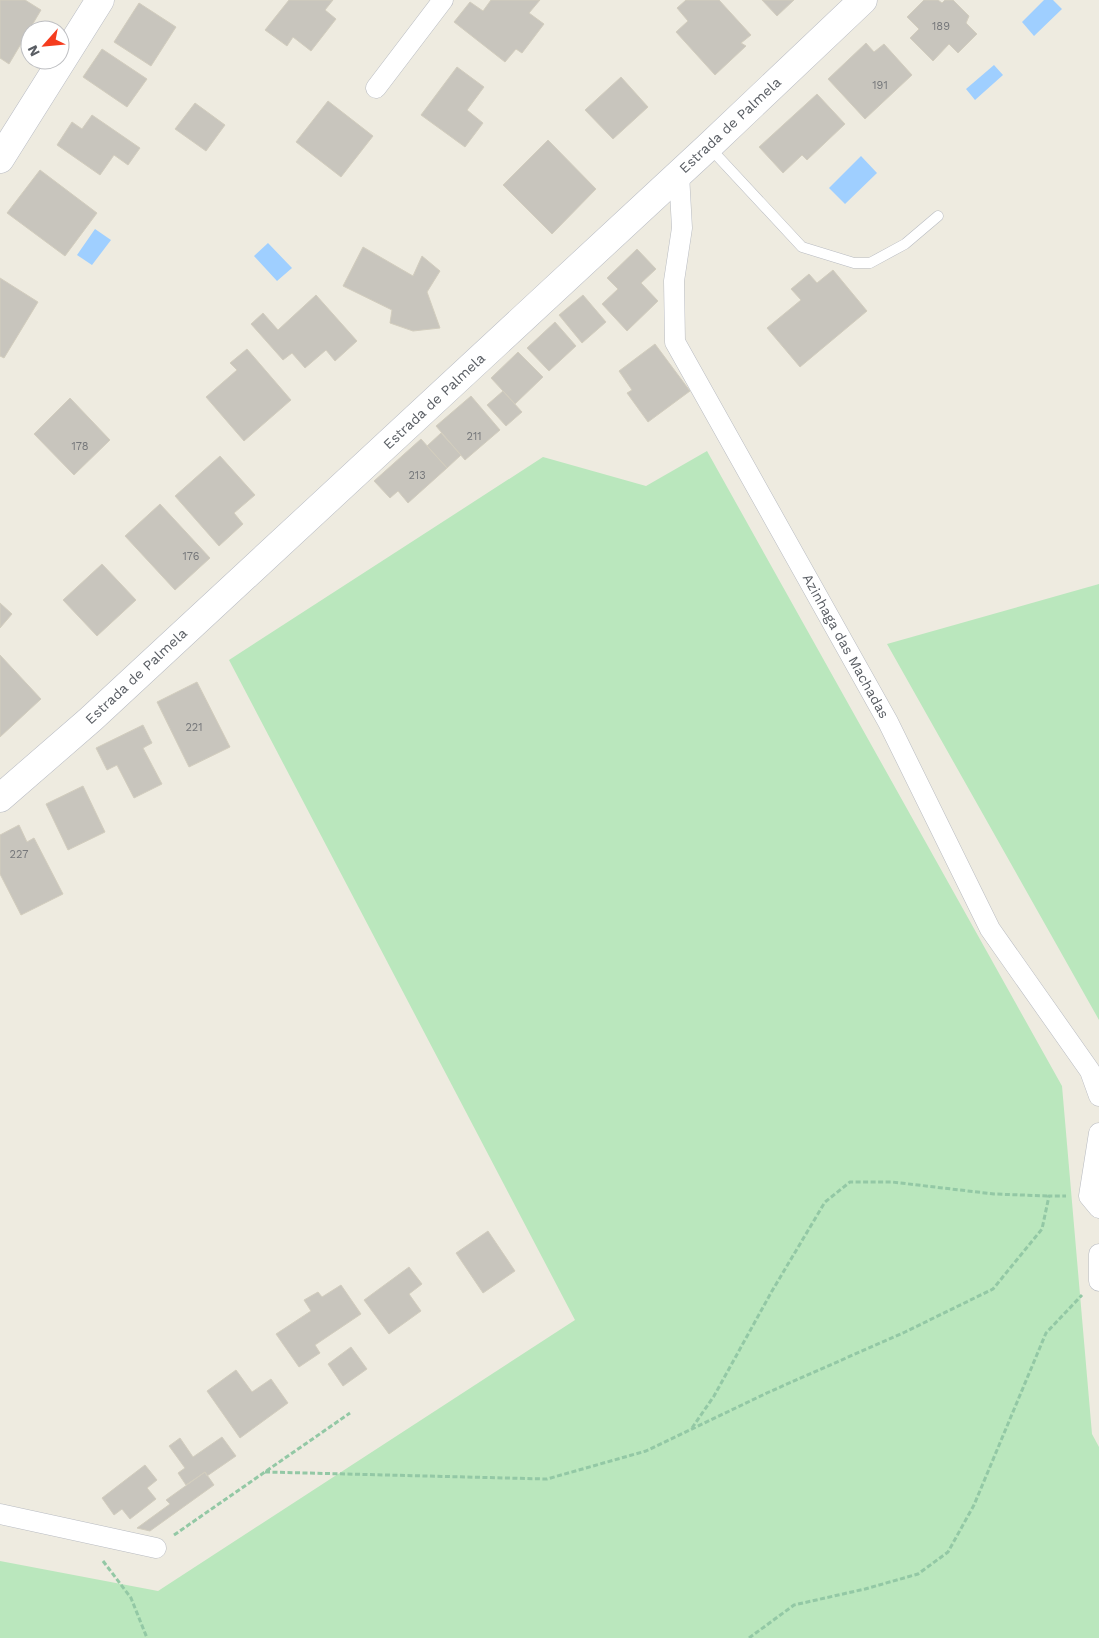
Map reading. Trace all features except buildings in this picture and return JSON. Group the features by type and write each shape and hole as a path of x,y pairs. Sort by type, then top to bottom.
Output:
{"street":[{"path":"0,159 100,0"},
{"path":"376,88 442,0"},
{"name":"Estrada de Palmela","path":"0,798 91,719 679,174 863,0"},
{"name":"Azinhaga das Machadas","path":"679,174 682,228 674,281 675,342 888,722 990,930 1090,1070 1099,1096"},
{"path":"1094,1202 1099,1134"},
{"path":"1099,1254 1099,1280"},
{"path":"0,1514 156,1548"}],"lane":[{"path":"708,146 802,247 845,261 870,263 905,244 938,216"}],"path":[{"path":"692,1429 714,1396 772,1291 825,1202 850,1182 892,1182 994,1194 1049,1196 1094,1202"},
{"path":"265,1472 547,1480 646,1450 769,1392 905,1332 993,1289 1042,1229 1049,1196"},
{"path":"749,1638 794,1605 865,1589 918,1574 948,1552 974,1505 1046,1333 1080,1296 1099,1280"},
{"path":"156,1548 350,1412"},
{"path":"84,1533 131,1598 147,1638"}],"green space":[{"path":"707,451 1062,1086 1092,1434 1099,1447 1099,1638 0,1638 0,1561 158,1591 575,1320 229,660 543,457 646,486"},
{"path":"1099,584 1099,1020 887,644"}],"water":[{"path":"1044,0 1053,0 1062,9 1034,36 1022,22"},
{"path":"994,65 1003,75 975,100 966,89"},
{"path":"861,156 877,173 845,204 829,188"},
{"path":"95,229 111,240 92,265 77,255"},
{"path":"268,243 292,268 277,281 254,256"}]}
